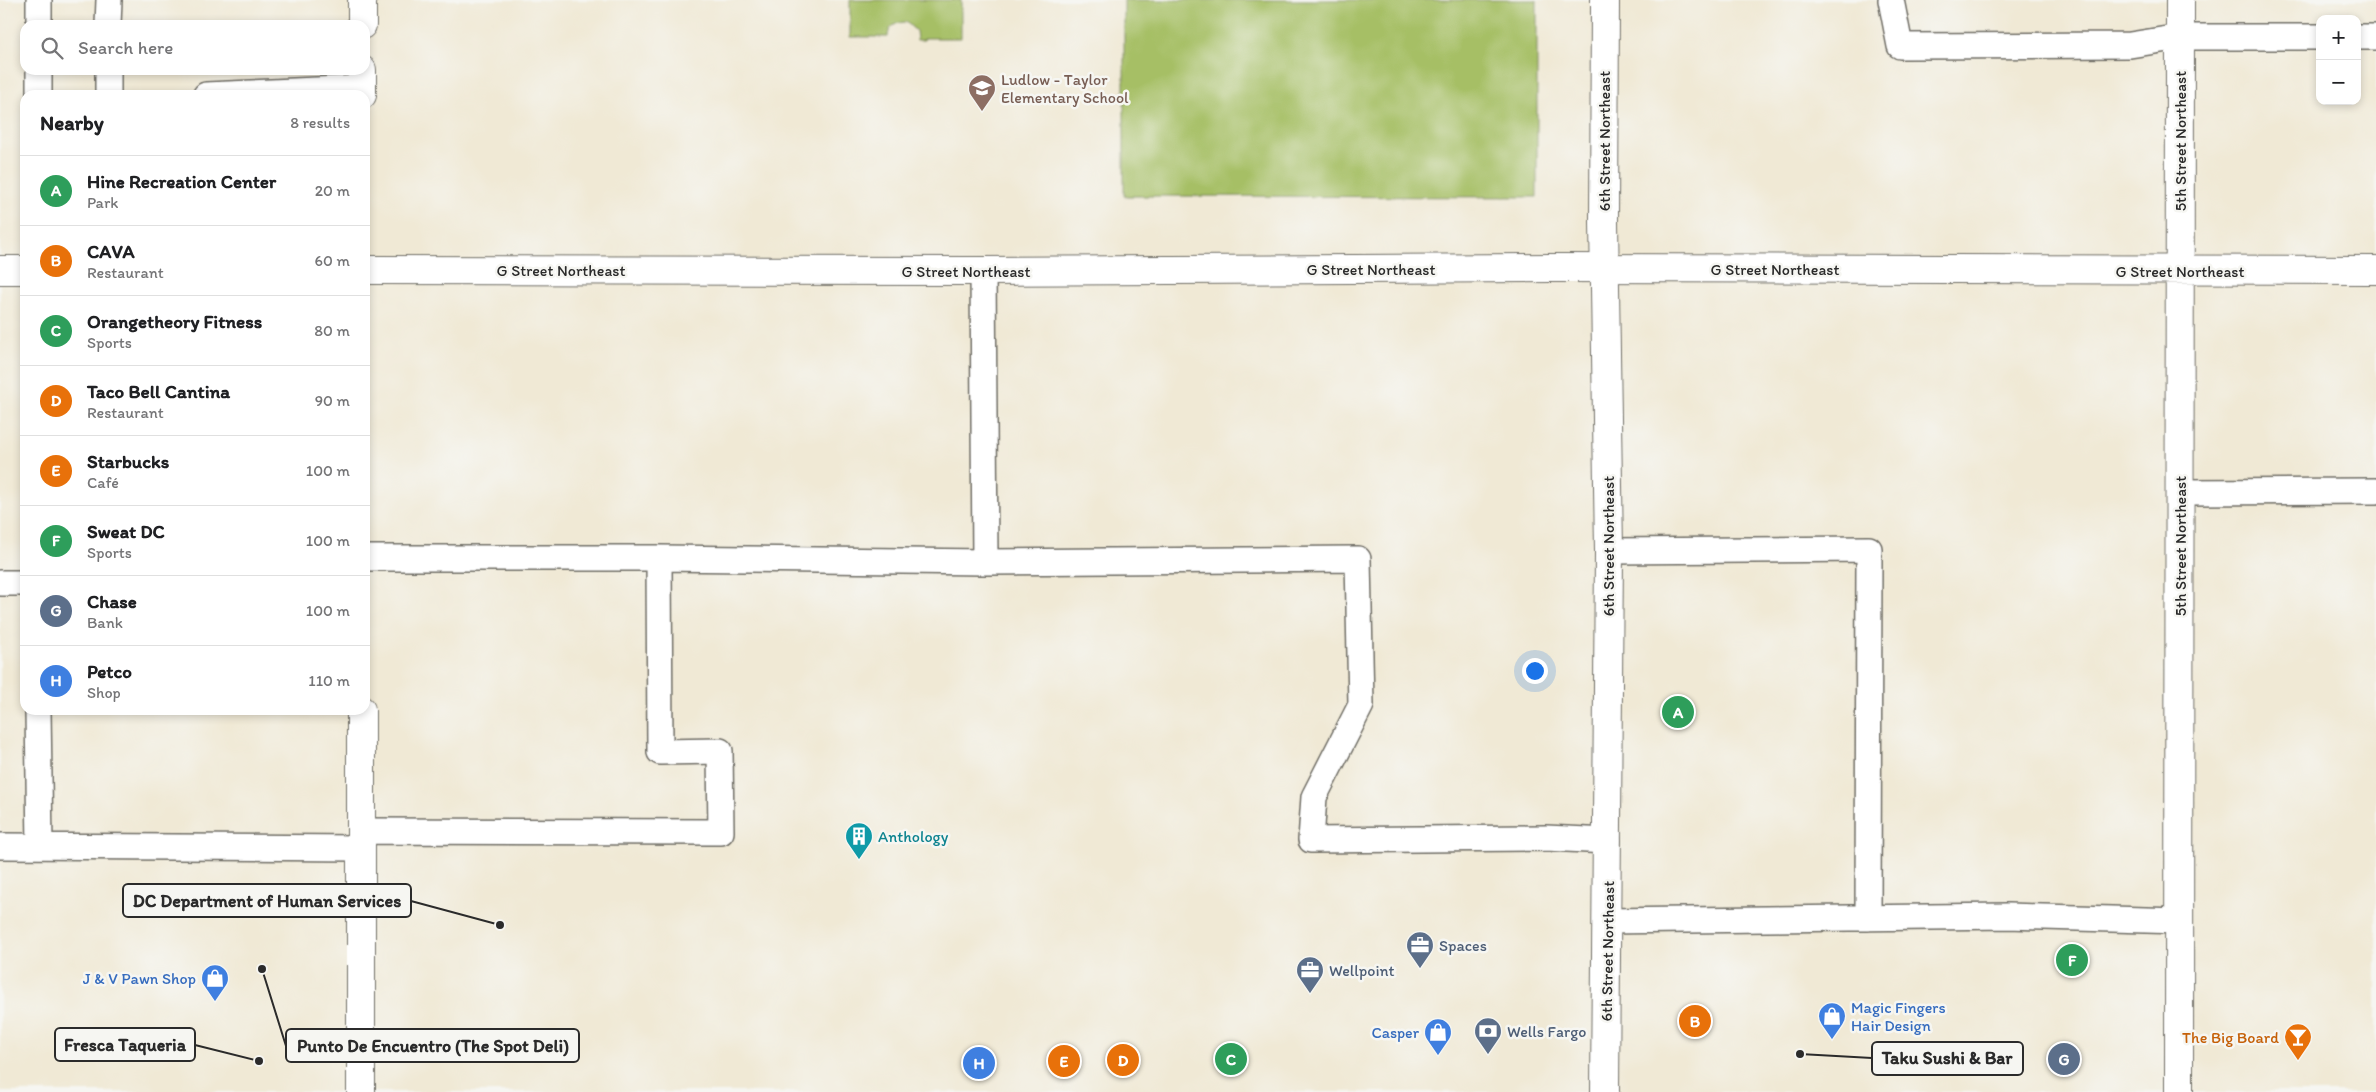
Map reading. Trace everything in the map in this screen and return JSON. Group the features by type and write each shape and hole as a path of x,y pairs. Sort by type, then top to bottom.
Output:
{"street":[{"path":"362,0 362,20"},
{"name":"6th Street Northeast","path":"1605,0 1605,269 1609,551 1608,921 1605,1092"},
{"name":"5th Street Northeast","path":"2179,1092 2180,0"},
{"path":"0,270 20,270"},
{"name":"G Street Northeast","path":"370,270 2376,270"},
{"path":"361,715 361,1092"}],"lane":[{"path":"39,0 39,20"},
{"path":"108,0 108,20"},
{"path":"1891,0 1900,46 2130,45 2180,37 2316,37"},
{"path":"2361,37 2376,37"},
{"path":"39,75 39,90"},
{"path":"108,75 108,90"},
{"path":"277,90 362,84"},
{"path":"983,271 985,562"},
{"path":"2180,492 2376,492"},
{"path":"1609,551 1869,549 1868,918"},
{"path":"370,558 659,558 985,562 1358,559 1361,705 1314,797 1311,840 1546,838 1608,840"},
{"path":"0,846 721,832 720,751 660,752 659,558"},
{"path":"0,583 20,583"},
{"path":"38,715 40,846"},
{"path":"1608,921 2008,916 2180,921"}],"green space":[{"path":"850,0 961,0 961,38 925,38 924,40 917,40 916,31 906,22 893,26 889,30 888,37 850,37"},
{"path":"1124,0 1537,0 1537,197 1124,196"}],"place":[{"name":"Ludlow - Taylor Elementary School","path":"982,112"},
{"name":"Hine Recreation Center","path":"1678,712"},
{"name":"Anthology","path":"859,860"},
{"name":"DC Department of Human Services","path":"500,925"},
{"name":"Sweat DC","path":"2072,960"},
{"name":"Punto De Encuentro (The Spot Deli)","path":"262,969"},
{"name":"Spaces","path":"1420,969"},
{"name":"Wellpoint","path":"1310,994"},
{"name":"J & V Pawn Shop","path":"215,1002"},
{"name":"CAVA","path":"1695,1021"},
{"name":"Magic Fingers Hair Design","path":"1832,1040"},
{"name":"Taku Sushi & Bar","path":"1800,1054"},
{"name":"Wells Fargo","path":"1488,1055"},
{"name":"Casper","path":"1438,1056"},
{"name":"Orangetheory Fitness","path":"1231,1059"},
{"name":"Chase","path":"2064,1059"},
{"name":"Taco Bell Cantina","path":"1123,1060"},
{"name":"Fresca Taqueria","path":"259,1061"},
{"name":"Starbucks","path":"1064,1061"},
{"name":"The Big Board","path":"2298,1061"},
{"name":"Petco","path":"979,1063"}]}
